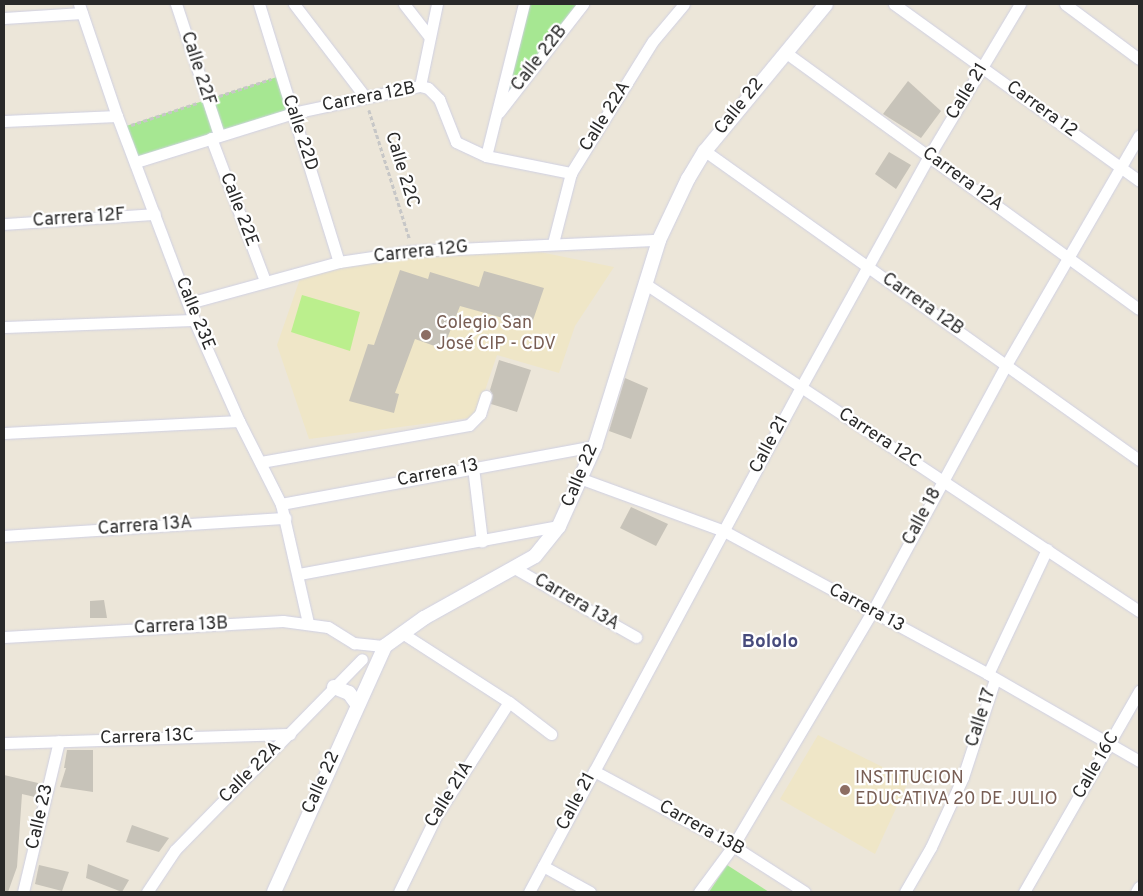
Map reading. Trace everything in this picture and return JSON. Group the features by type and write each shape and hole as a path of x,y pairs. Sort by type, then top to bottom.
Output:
{"street":[{"name":"Calle 22F","path":"176,4 215,137"},
{"name":"Calle 22D","path":"259,4 339,262"},
{"path":"294,4 365,97"},
{"path":"404,4 429,36"},
{"path":"420,86 437,4"},
{"path":"486,156 524,4"},
{"name":"Calle 22B","path":"497,115 583,4"},
{"name":"Calle 22A","path":"553,243 571,173 653,41 684,4"},
{"name":"Calle 22","path":"274,892 357,704 385,646 424,618 516,569 547,544 559,526 582,479 595,446 644,283 659,240 705,151 826,4"},
{"name":"Carrera 12","path":"894,4 1139,181"},
{"name":"Calle 21","path":"529,892 800,387 870,268 929,156 1020,4"},
{"path":"1064,4 1139,59"},
{"path":"4,18 81,8"},
{"name":"Calle 23E","path":"81,8 117,116 189,302 194,320 239,420 281,504 299,574 308,623"},
{"name":"Carrera 12A","path":"785,52 1139,309"},
{"name":"Carrera 12B","path":"136,162 293,113 420,86 428,88 439,99 456,142 486,156 571,173"},
{"path":"4,121 117,116"},
{"name":"Calle 18","path":"699,892 732,846 872,612 1006,365 1139,136"},
{"name":"Calle 22E","path":"215,137 265,281"},
{"name":"Carrera 12B","path":"705,151 1139,460"},
{"name":"Carrera 12F","path":"4,224 155,214"},
{"name":"Carrera 12G","path":"189,302 339,262 413,251 553,243 659,240"},
{"name":"Carrera 12C","path":"644,283 1139,611"},
{"path":"4,326 194,320"},
{"path":"261,462 469,425 480,414 486,396"},
{"path":"4,433 239,420"},
{"name":"Carrera 13","path":"281,504 473,467 595,446"},
{"path":"473,467 482,541"},
{"name":"Carrera 13","path":"582,479 724,531 992,676 1139,762"},
{"name":"Carrera 13A","path":"4,536 286,518"},
{"path":"299,574 559,526"},
{"name":"Calle 17","path":"905,892 931,847 963,777 992,676 1047,550"},
{"name":"Carrera 13A","path":"516,569 636,637"},
{"name":"Carrera 13B","path":"4,638 284,622 308,623 328,627 354,643 385,646"},
{"path":"402,633 509,702 551,734"},
{"path":"354,643 371,674"},
{"name":"Calle 22A","path":"147,892 175,850 362,659"},
{"path":"334,687 349,693 357,704"},
{"name":"Calle 16C","path":"1024,892 1110,744 1139,690"},
{"name":"Calle 21A","path":"399,892 436,816 509,702"},
{"name":"Carrera 13C","path":"4,743 290,734"},
{"name":"Calle 23","path":"23,892 59,741"},
{"name":"Carrera 13B","path":"594,771 732,846 805,892"},
{"path":"543,866 590,892"},
{"path":"1136,892 1139,887"}],"path":[{"name":"Calle 22C","path":"365,97 413,251"}],"shaded area":[{"name":"Colegio San José CIP - CDV","path":"520,248 614,267 575,326 559,373 497,355 476,417 309,439 277,345 301,276 364,262"},
{"name":"INSTITUCION EDUCATIVA 20 DE JULIO","path":"818,735 909,780 875,854 780,799"}],"green space":[{"path":"524,4 583,4 497,115"},
{"path":"280,76 293,113 136,162 123,127"},
{"path":"302,295 360,312 350,351 291,332"},
{"path":"727,865 769,892 709,892"}],"building":[{"path":"908,81 941,111 921,138 883,114"},
{"path":"889,152 911,165 896,189 875,174"},
{"path":"400,270 428,279 430,272 479,287 484,271 544,288 531,326 460,306 443,349 415,339 395,393 399,394 394,413 349,401 368,344 374,345"},
{"path":"499,360 531,370 517,412 491,404 493,395 490,390"},
{"path":"625,378 648,388 631,439 609,431"},
{"path":"631,507 668,524 656,546 620,528"},
{"path":"104,600 107,618 90,618 90,601"},
{"path":"67,750 93,750 93,792 60,787 66,768 64,768"},
{"path":"4,775 38,783 35,797 22,794 17,867 8,892 4,892"},
{"path":"132,825 169,838 159,852 126,842"},
{"path":"88,864 129,880 122,892 86,878"},
{"path":"39,865 69,872 62,891 35,884"}],"place":[{"name":"Colegio San José CIP - CDV","path":"426,335"},
{"name":"INSTITUCION EDUCATIVA 20 DE JULIO","path":"845,790"}],"district":[{"name":"Bololo","path":"770,643"}]}
